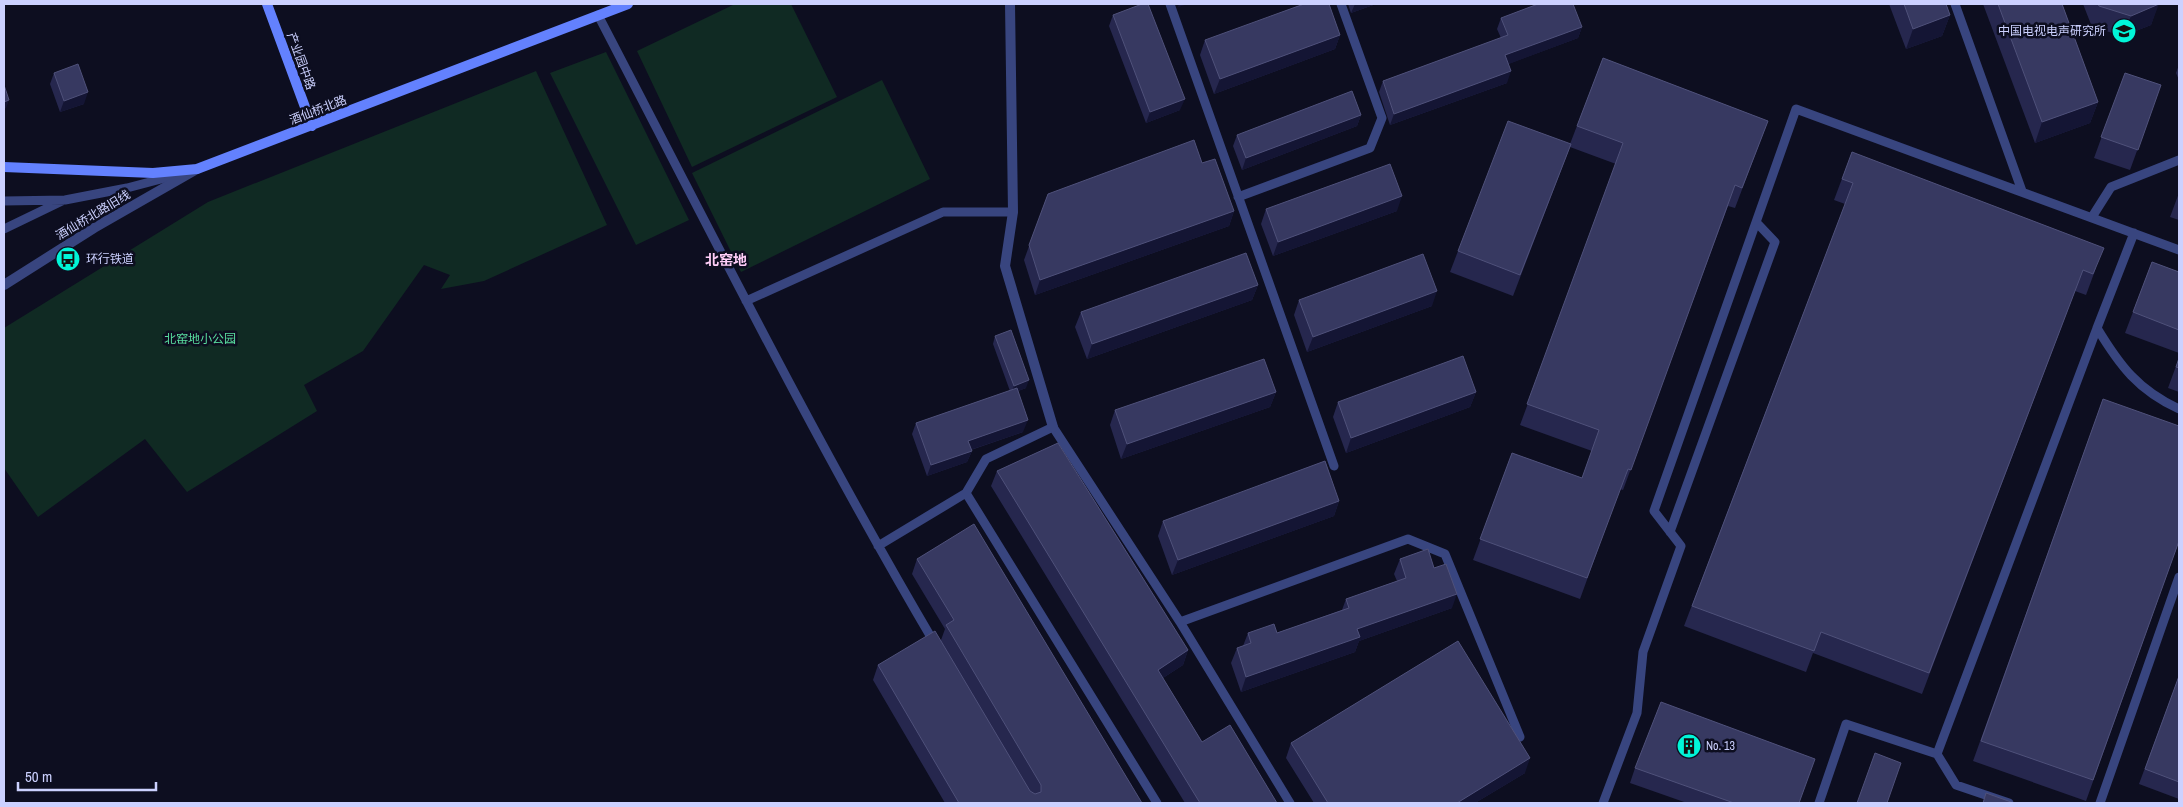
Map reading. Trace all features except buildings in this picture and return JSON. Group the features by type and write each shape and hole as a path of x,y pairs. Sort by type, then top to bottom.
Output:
{"street":[{"name":"产业园中路","path":"267,4 312,126"},
{"name":"酒仙桥北路","path":"4,167 153,173 196,169 628,4"},
{"path":"1010,4 1013,212 1006,266 1053,427"},
{"name":"酒仙桥北路旧线","path":"4,285 86,233 196,169"}],"lane":[{"path":"1170,4 1334,466"},
{"path":"1238,197 1370,148 1382,118 1341,4"},
{"path":"1955,4 2022,192"},
{"path":"598,15 746,301 878,546 938,649"},
{"path":"1603,803 1636,713 1643,652 1680,546 1654,511 1796,109 2179,250"},
{"path":"2092,217 2110,187 2179,160"},
{"path":"4,201 64,200 127,188 196,169"},
{"path":"4,229 64,200"},
{"path":"746,301 943,212 1013,212"},
{"path":"1670,532 1775,242 1756,222"},
{"path":"1937,754 2134,233"},
{"path":"2097,328 2119,364 2156,398 2179,409"},
{"path":"878,546 966,493 986,459 1053,427 1180,622 1290,803"},
{"path":"966,493 1157,803"},
{"path":"1180,622 1408,539 1446,554 1520,737"},
{"path":"2100,803 2179,577"},
{"path":"1819,803 1846,724 1937,754 1956,784 2009,803"}],"green space":[{"path":"735,4 791,4 837,97 692,167 637,51"},
{"path":"606,52 689,220 636,245 550,73"},
{"name":"北窑地小公园","path":"536,71 607,225 484,281 441,289 450,275 424,265 363,351 304,385 317,411 187,492 145,439 38,517 4,468 4,328 208,202"},
{"path":"882,80 930,179 741,272 692,173"}],"place":[{"name":"中国电视电声研究所","path":"2124,31"},
{"name":"环行铁道","path":"68,259"},
{"name":"No. 13","path":"1689,746"}],"district":[{"name":"北窑地","path":"726,260"}]}
